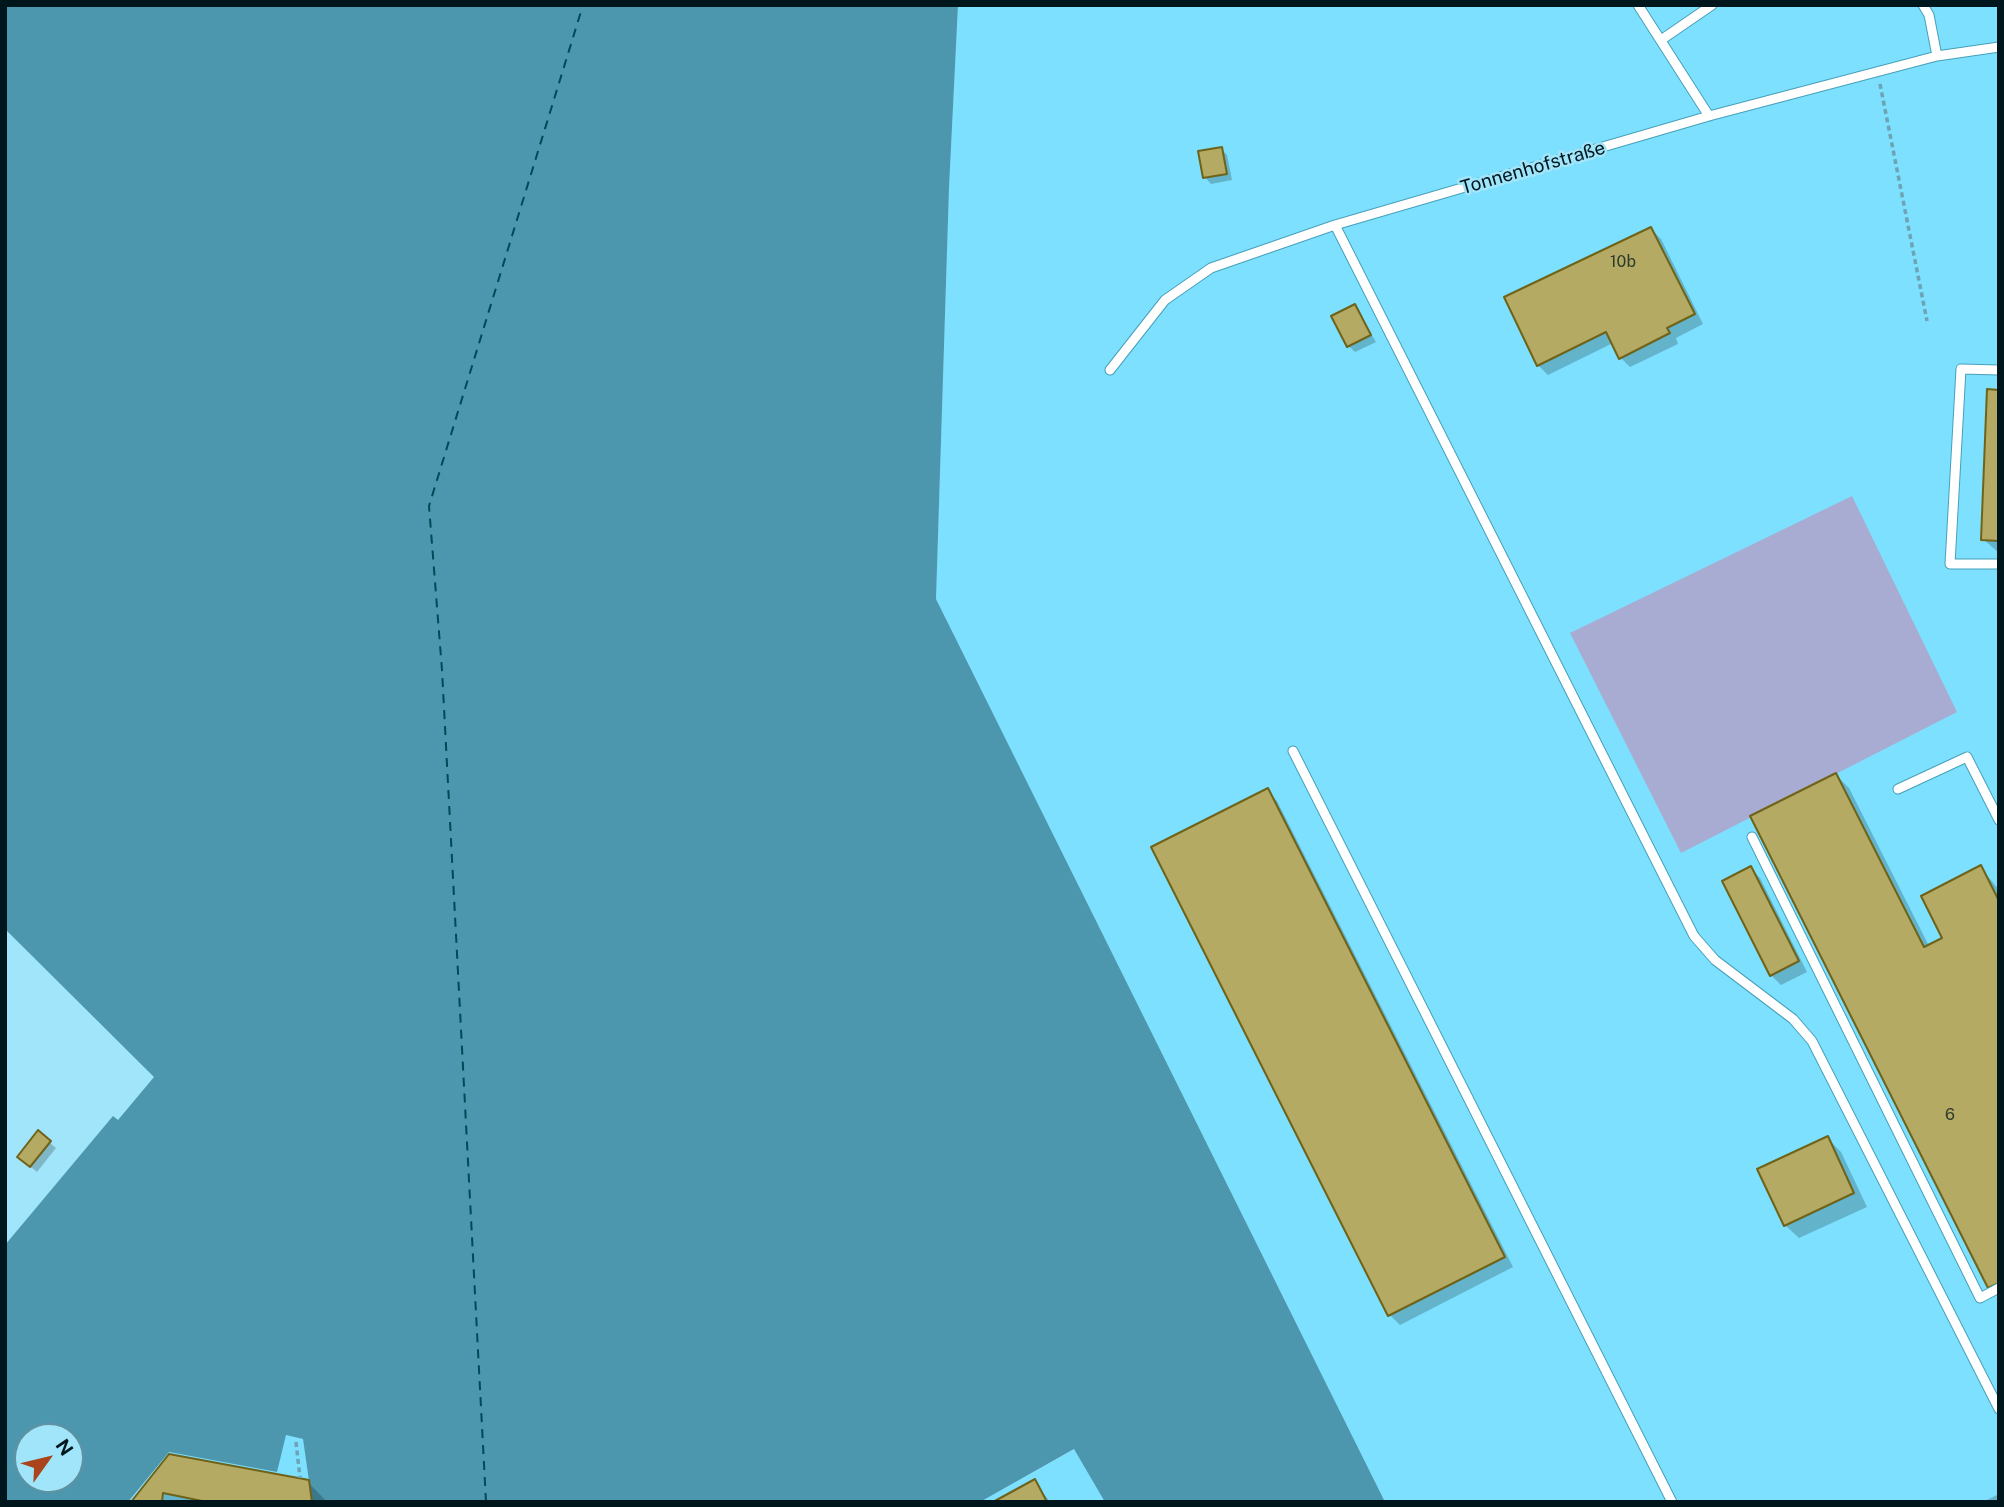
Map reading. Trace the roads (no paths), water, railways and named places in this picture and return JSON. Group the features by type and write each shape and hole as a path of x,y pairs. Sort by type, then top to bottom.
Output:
{"lane":[{"path":"1638,5 1709,116"},
{"path":"1661,40 1712,5"},
{"path":"1923,5 1929,15 1937,56"},
{"name":"Tonnenhofstraße","path":"1110,370 1164,300 1202,274 1335,225 1709,116 1937,56 1999,47"},
{"path":"1335,225 1694,936 1715,961 1793,1019 1812,1041 1999,1409"},
{"path":"1999,370 1961,369 1950,564 1999,564"},
{"path":"1293,751 1672,1502"},
{"path":"1898,789 1967,757 1999,820"},
{"path":"1752,836 1980,1298 1999,1288"}]}
